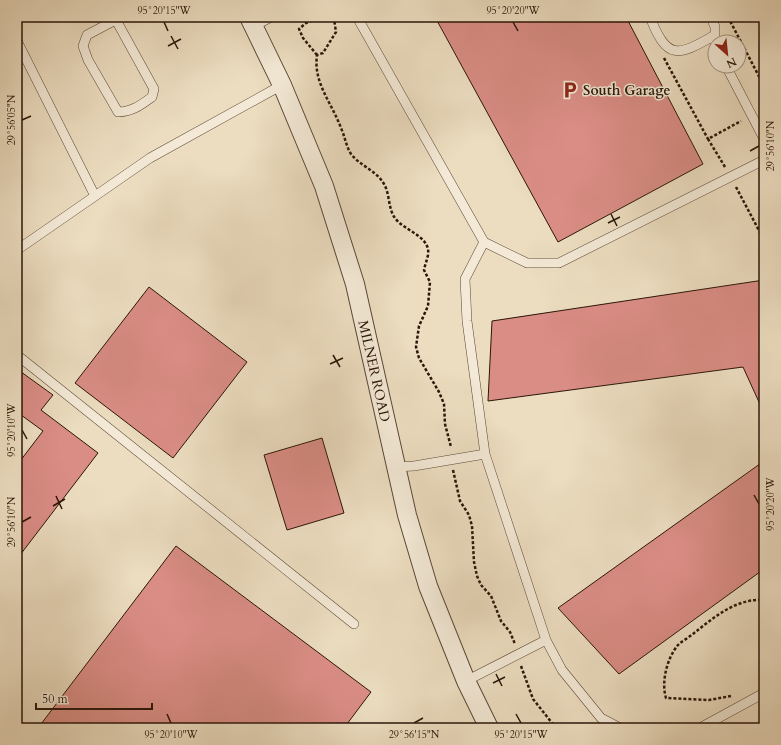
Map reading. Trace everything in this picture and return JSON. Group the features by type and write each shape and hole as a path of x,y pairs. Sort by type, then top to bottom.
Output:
{"street":[{"name":"MILNER ROAD","path":"251,22 282,85 324,186 355,284 407,515 428,586 466,681 490,728"}],"lane":[{"path":"251,22 271,17"},
{"path":"357,17 484,242 527,264 559,263 764,160"},
{"path":"650,17 659,38 666,48 675,52 689,48 707,39"},
{"path":"711,17 715,34"},
{"path":"119,18 154,89 152,98 134,109 125,112 118,112 88,60 83,46 87,35 119,18"},
{"path":"17,41 95,196"},
{"path":"730,74 764,139"},
{"path":"17,250 150,158 282,85"},
{"path":"484,242 465,279 467,321 485,454 546,640 562,670 601,718 620,728"},
{"path":"17,355 354,624"},
{"path":"396,467 414,466 485,454"},
{"path":"466,681 546,640"},
{"path":"700,728 764,694"}],"path":[{"path":"318,55 302,38 299,29 306,23 321,17"},
{"path":"318,55 323,53 336,32 334,20 327,17"},
{"path":"728,17 764,86"},
{"path":"318,55 315,68 323,90 351,153 367,169 375,172 384,184 395,219 420,237 426,244 428,254 424,270 430,282 428,306 419,326 416,347 419,358 439,392 444,404 445,424 449,434 455,484 460,502 469,514 472,526 474,562 477,576 481,585 491,596 501,621 514,640 528,689 533,699 556,728"},
{"path":"663,58 708,139"},
{"path":"735,695 709,700 666,698 665,676 669,663 678,645 721,613 740,603 755,599 764,600"},
{"path":"754,728 764,720"}],"building":[{"name":"South Garage","path":"435,17 626,17 703,164 558,242"},
{"path":"764,280 764,413 743,367 488,401 492,321"},
{"path":"149,287 247,362 173,458 75,383"},
{"path":"17,369 53,395 41,410 98,453 17,559 17,465 43,431 17,412"},
{"path":"322,438 344,513 287,530 264,455"},
{"path":"764,461 764,569 619,674 558,608"},
{"path":"176,546 371,692 344,728 38,728"}],"place":[{"name":"South Garage","path":"570,90"}]}
